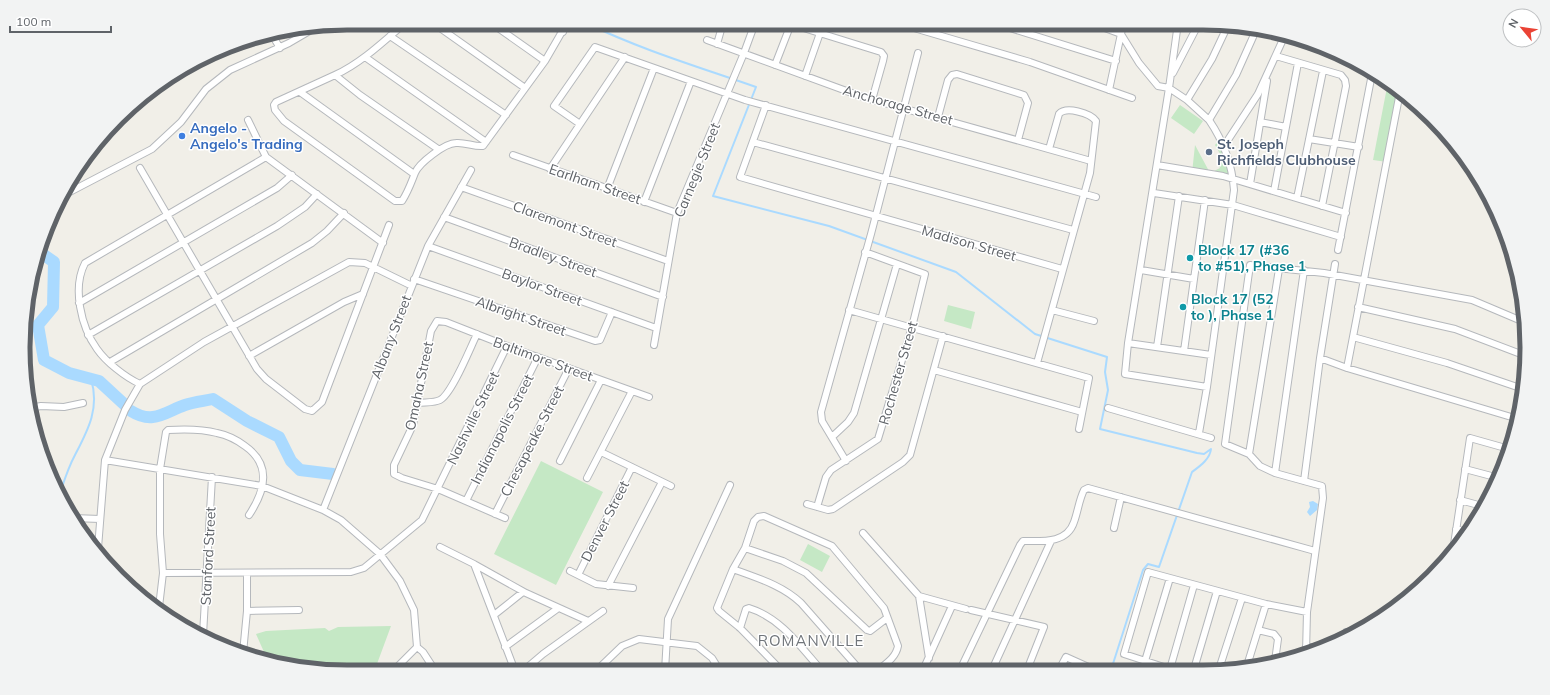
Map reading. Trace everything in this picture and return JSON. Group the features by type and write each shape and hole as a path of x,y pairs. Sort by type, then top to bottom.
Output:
{"street":[{"path":"397,30 344,71 276,102 274,105 275,110 284,121 307,139 397,201 402,201 409,190 414,174 438,149 456,143 476,147 483,146 545,61 563,32 560,30"},
{"path":"443,30 525,88"},
{"path":"501,30 545,61"},
{"path":"717,44 721,30"},
{"name":"Carnegie Street","path":"654,345 677,214 752,30"},
{"path":"775,65 789,30"},
{"path":"808,30 881,52 884,56 872,100"},
{"path":"921,30 1030,62 1132,98"},
{"path":"1016,30 1116,61"},
{"path":"1110,30 1121,34 1158,86 1169,88 1187,100 1209,120 1224,146 1233,179 1233,205 1199,433"},
{"path":"1109,90 1122,30"},
{"path":"1177,30 1154,193 1128,343 1125,374 1207,387"},
{"path":"1171,76 1195,30"},
{"path":"1187,100 1212,59 1225,31"},
{"path":"805,76 820,33"},
{"path":"72,191 152,149 181,122 204,91 219,78 234,67 280,48 299,34"},
{"path":"1209,120 1236,75 1254,35"},
{"path":"390,36 506,115"},
{"path":"274,39 280,48"},
{"name":"Anchorage Street","path":"707,40 872,100 938,117 1091,161"},
{"path":"1224,146 1240,125 1268,75 1283,40"},
{"path":"580,124 554,106 594,47 745,100 1096,196"},
{"path":"846,460 822,421 820,412 876,216 918,53"},
{"path":"1276,56 1323,71 1341,75 1345,80 1346,86 1322,206"},
{"path":"364,57 486,142"},
{"path":"550,168 625,57"},
{"path":"1274,191 1298,63"},
{"path":"607,188 654,68"},
{"path":"1297,198 1323,71"},
{"path":"938,117 948,80 952,75 957,74 1024,95 1027,98 1028,103 1018,140"},
{"path":"335,75 360,95 438,149"},
{"path":"1250,184 1268,75"},
{"path":"1338,250 1371,79"},
{"path":"644,202 691,81"},
{"path":"300,92 414,174"},
{"path":"1347,368 1358,306 1385,177 1399,98"},
{"path":"766,105 753,142 1073,230"},
{"path":"1037,363 1084,193 1091,161 1096,121 1093,117 1067,109 1062,111 1059,114 1049,149"},
{"path":"248,120 266,157 383,243"},
{"path":"1260,122 1286,127"},
{"path":"1309,139 1358,146"},
{"name":"Madison Street","path":"753,142 740,177 1062,269"},
{"name":"Earlham Street","path":"513,155 677,214"},
{"path":"140,384 110,362 97,350 88,335 79,303 79,286 82,269 85,263 266,157"},
{"path":"1157,165 1233,179 1346,213"},
{"path":"140,168 217,299 248,356 266,378 305,409 312,411 322,402 389,225"},
{"name":"Albany Street","path":"322,510 428,246 471,170"},
{"path":"79,303 277,188 292,175"},
{"name":"Claremont Street","path":"461,186 668,261"},
{"path":"1154,193 1233,205 1341,237"},
{"path":"88,335 200,272 295,215 317,194"},
{"path":"1157,347 1179,196"},
{"path":"1184,351 1205,200"},
{"path":"110,362 312,243 327,231 344,213"},
{"name":"Bradley Street","path":"444,217 663,296"},
{"name":"Baylor Street","path":"428,246 656,328"},
{"name":"Rochester Street","path":"817,507 826,477 831,470 878,439 912,327 925,274 865,252"},
{"path":"98,544 105,460 125,410 140,384 204,342 349,262 365,263 373,269 412,286"},
{"path":"832,437 848,422 854,413 897,264"},
{"path":"1304,481 1320,358 1335,264"},
{"path":"1306,646 1307,612 1323,498 1322,486 1275,473 1260,466 1249,454 1225,444 1250,265 1279,269 1304,270 1472,300 1518,320"},
{"path":"1249,454 1279,269"},
{"path":"1141,270 1194,279"},
{"path":"1275,473 1304,270"},
{"name":"Albright Street","path":"414,279 595,341 600,340 603,336 612,312"},
{"path":"248,356 344,302 363,294"},
{"path":"1358,306 1456,329 1520,354"},
{"path":"849,310 1089,378 1079,428"},
{"path":"1052,310 1094,321"},
{"name":"Baltimore Street","path":"437,321 446,322 507,346 649,397"},
{"name":"Omaha Street","path":"437,321 431,331 418,402 409,435 394,465 394,474 402,478 438,489"},
{"path":"418,402 437,402 445,397 451,388 477,334"},
{"path":"807,504 828,510 839,506 903,462 910,455 943,336"},
{"path":"1353,337 1447,363 1517,387"},
{"path":"1128,343 1211,355"},
{"name":"Nashville Street","path":"163,573 351,572 364,568 422,520 507,346"},
{"name":"Indianapolis Street","path":"466,501 538,357"},
{"path":"1320,358 1347,368 1512,417"},
{"name":"Chesapeake Street","path":"495,514 569,368"},
{"path":"934,370 1082,412"},
{"path":"560,460 601,380"},
{"path":"587,478 632,391"},
{"path":"36,407 64,407 83,403"},
{"path":"1108,408 1199,433 1210,438"},
{"path":"159,603 163,573 160,534 160,469 166,432 168,430 185,429 217,432 237,440 253,452 260,460 264,473 262,486 256,505 249,516"},
{"path":"1455,539 1470,438 1504,448"},
{"path":"601,452 671,486"},
{"path":"105,460 262,486 322,510 341,520 380,554 400,581 414,610 417,647 423,652 431,665"},
{"name":"Denver Street","path":"578,575 632,468"},
{"path":"1465,469 1493,476"},
{"name":"Stanford Street","path":"203,630 212,477"},
{"path":"608,586 662,482"},
{"path":"665,665 668,619 730,485"},
{"path":"962,665 986,612 1023,541 1050,541 1062,537 1069,532 1074,524 1084,490 1088,488 1093,488 1315,550"},
{"path":"438,489 505,518"},
{"path":"1114,528 1122,497"},
{"path":"1460,500 1478,505"},
{"path":"776,665 740,628 717,608 733,568 745,548 754,521 758,517 764,516 832,546 870,590 884,608 898,646 897,652 891,660 884,665"},
{"path":"81,518 100,519"},
{"path":"1456,529 1461,530"},
{"path":"864,533 919,596 929,658"},
{"path":"994,665 1050,541"},
{"path":"440,546 523,592 557,609 588,621"},
{"path":"745,548 783,561 806,573 867,630 870,630 887,618"},
{"path":"474,564 511,665"},
{"path":"733,568 780,587 791,594 801,603 856,665"},
{"path":"570,571 596,584 633,588"},
{"path":"1153,665 1124,654 1148,572 1242,598 1307,612"},
{"path":"244,648 247,611 247,573"},
{"path":"1145,661 1170,578"},
{"path":"1171,665 1194,585"},
{"path":"1195,665 1217,591"},
{"path":"494,615 523,592"},
{"path":"919,596 952,606 986,612 1014,621 1044,627 1029,665"},
{"path":"1221,664 1242,598"},
{"path":"1248,661 1266,604"},
{"path":"926,665 952,606"},
{"path":"740,628 746,609 749,608 763,613 778,623 794,638 818,665"},
{"path":"505,647 557,609"},
{"path":"247,611 299,610"},
{"path":"531,665 603,611"},
{"path":"1258,630 1274,634 1278,639 1276,656"},
{"path":"602,665 622,646 639,639 697,646 712,658 716,665"},
{"path":"399,665 417,647"},
{"path":"1062,665 1066,657 1084,665"}],"green space":[{"path":"1387,89 1398,98 1387,162 1373,160"},
{"path":"1180,105 1203,121 1194,134 1171,118"},
{"path":"1218,141 1224,153 1223,159 1215,145"},
{"path":"1195,145 1210,173 1220,168 1217,163 1223,159 1228,162 1231,179 1192,173"},
{"path":"948,305 975,312 971,329 944,321"},
{"path":"541,461 603,492 556,585 494,554"},
{"path":"808,544 830,556 822,572 800,560"},
{"path":"391,626 377,665 348,665 306,662 265,654 256,634 266,631 325,628 329,631 338,627"}],"water":[{"path":"1313,501 1318,504 1317,510 1310,516 1307,512 1310,507 1309,502"}],"waterway":[{"path":"601,30 650,50 756,87 713,196 829,226 956,272 1035,334 1107,357 1105,372 1108,390 1100,429 1197,453 1204,454 1211,449 1207,459 1192,472 1159,567 1148,564 1143,570 1113,665"},
{"path":"44,255 54,262 53,307 38,325 44,360 69,373 99,381 125,405"},
{"path":"62,486 91,418 94,400 91,379"},
{"path":"131,411 146,417 159,416 188,404 213,399 247,421 279,437 291,461 300,470 333,474"}],"place":[{"name":"Angelo - Angelo's Trading","path":"182,136"},
{"name":"St. Joseph Richfields Clubhouse","path":"1209,152"},
{"name":"Block 17 (#36 to #51), Phase 1","path":"1190,258"},
{"name":"Block 17 (52 to ), Phase 1","path":"1183,307"}],"district":[{"name":"ROMANVILLE","path":"811,640"}]}
